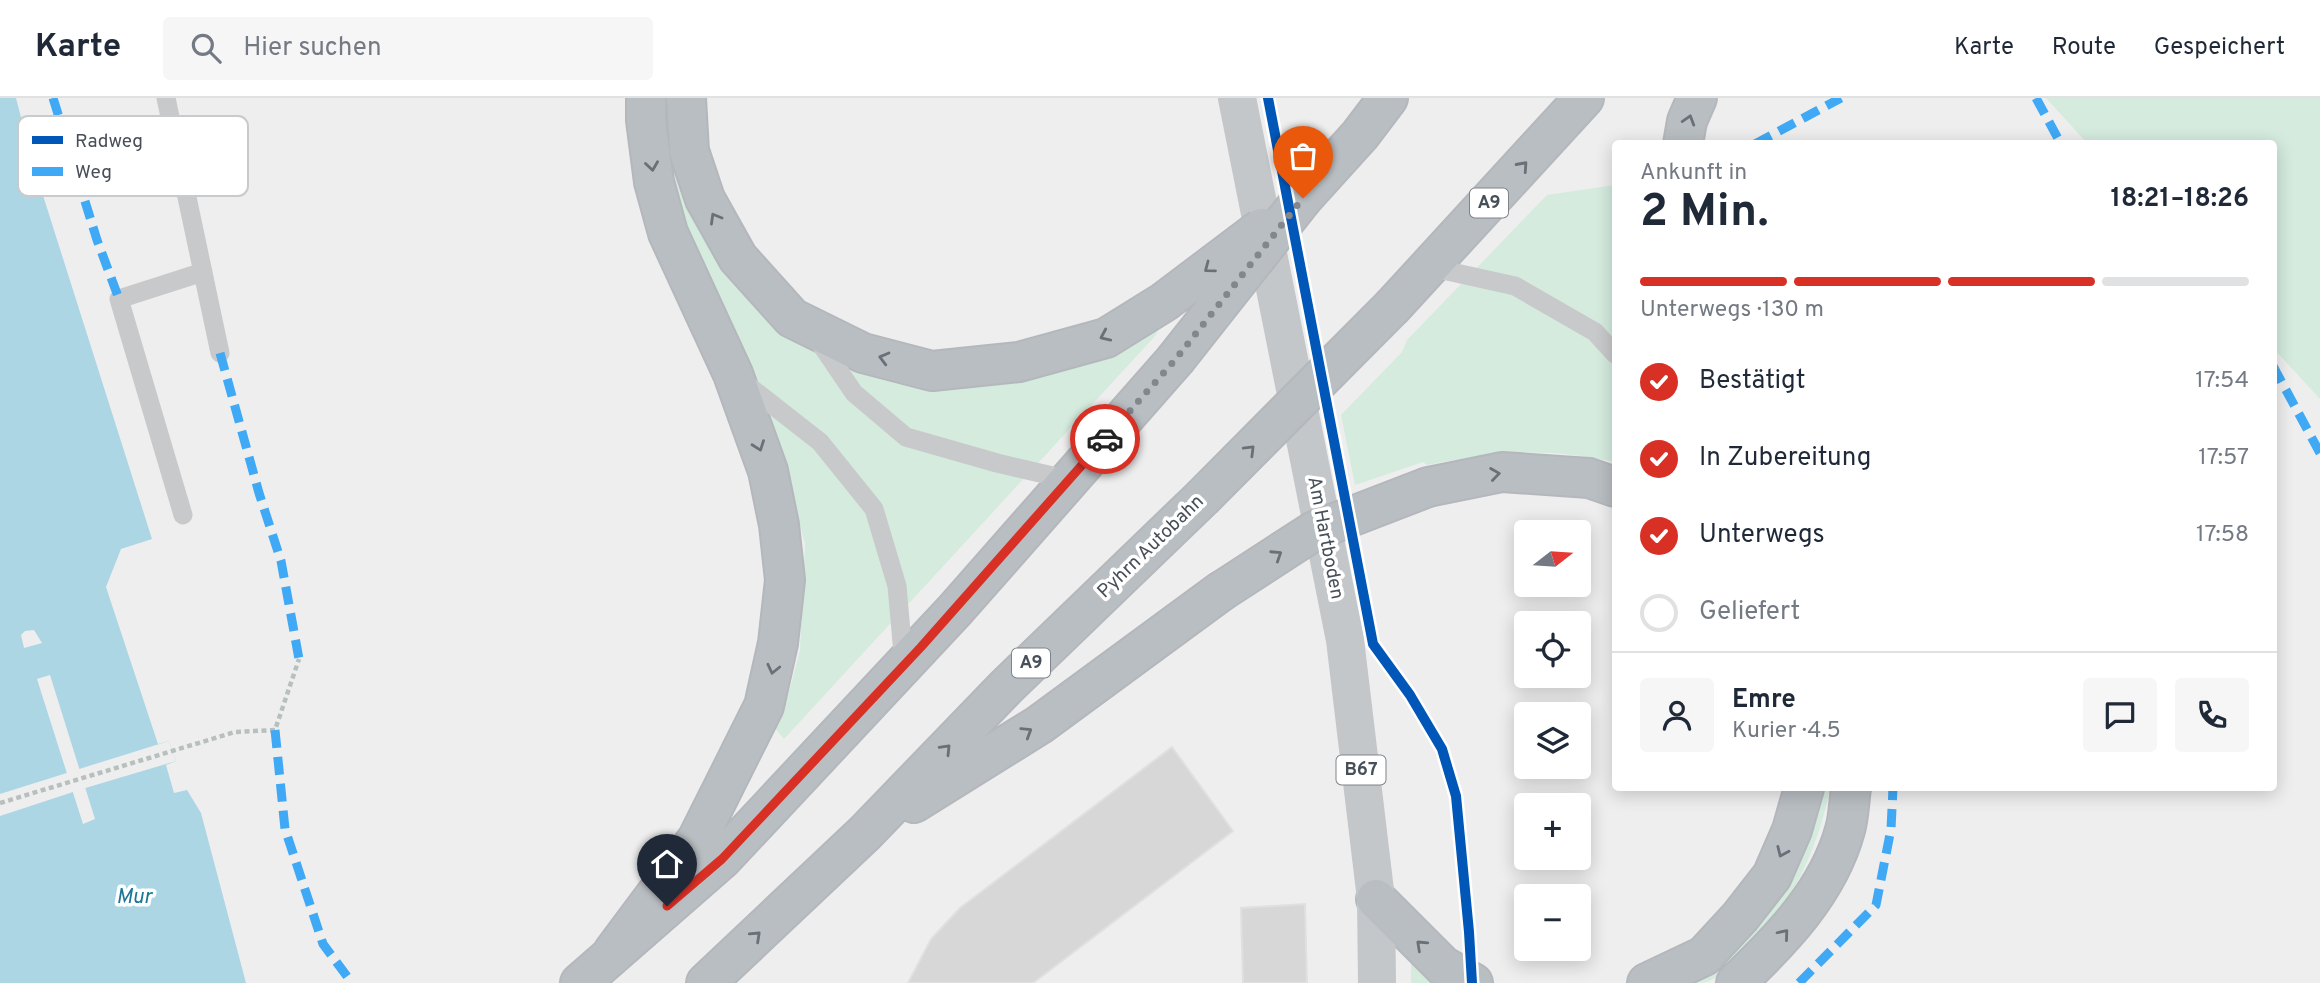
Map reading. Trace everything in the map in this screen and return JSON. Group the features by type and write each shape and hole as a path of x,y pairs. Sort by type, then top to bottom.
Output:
{"highway":[{"path":"613,952 698,838 764,706 778,643 785,580 779,525 768,471 733,374 668,233 654,182 646,98"},
{"path":"686,98 689,150 705,199 738,258 792,318 863,353 932,371 1019,362 1106,338 1164,302 1303,198"},
{"path":"580,983 722,859 904,665 1175,360 1303,198 1360,135 1388,98"},
{"name":"Pyhrn Autobahn","path":"706,983 865,833 1006,687 1202,498 1393,306 1584,98"},
{"path":"1684,140 1687,121 1697,98"},
{"path":"865,833 1039,725 1220,592 1314,531 1428,487 1502,472 1589,478 1612,486"},
{"path":"1647,983 1704,956 1740,917 1772,876 1792,830 1803,791"},
{"path":"1736,983 1771,949 1804,909 1830,868 1846,829 1851,791"},
{"path":"1376,899 1443,966 1473,983"}],"main road":[{"name":"Am Hartboden","path":"1237,98 1345,640 1376,899 1377,983"}],"lane":[{"path":"166,98 170,116"},
{"path":"187,196 220,353"},
{"path":"1429,268 1515,286 1595,332 1612,351"},
{"path":"183,515 119,299 203,272"},
{"path":"810,327 854,393 906,437 1070,480"},
{"path":"733,374 820,442 874,509 897,586 904,665"}],"path":[{"path":"0,803 235,732 275,730 299,659"}],"green space":[{"path":"659,98 670,98 686,198 699,231 715,258 745,296 777,327 866,372 889,380 935,386 997,384 1045,375 1161,323 1156,335 784,739 775,728 788,696 800,650 805,544 778,441 677,204"},
{"path":"2046,98 2320,98 2320,399 2277,352 2277,140 2084,140"},
{"path":"1612,185 1612,461 1565,454 1499,454 1427,465 1423,462 1355,485 1341,415 1402,352 1407,340 1547,195"},
{"path":"1818,791 1829,791 1808,861 1783,906 1768,926 1717,976 1707,982 1685,983"},
{"path":"1411,959 1433,983 1411,983"}],"water":[{"name":"Mur","path":"0,98 16,98 21,116 18,116 18,196 43,196 152,539 121,549 106,587 158,744 169,741 176,761 166,765 174,793 187,790 201,813 246,983 0,983","holes":["34,630 42,643 24,648 21,635 25,631","50,675 95,819 83,824 37,679"]}],"pier":[{"path":"169,741 176,761 82,789 76,770"},
{"path":"70,772 76,791 0,816 0,794"}],"building":[{"path":"1172,747 1233,831 1033,983 908,983 931,939 960,908"},
{"path":"1305,904 1307,983 1243,983 1241,908"}],"marked path":[{"path":"53,98 59,116"},
{"path":"1762,140 1841,98"},
{"path":"2036,98 2059,140"},
{"path":"83,196 119,299"},
{"path":"220,353 281,561 299,659"},
{"path":"2277,373 2320,453"},
{"path":"275,730 285,829 323,944 352,983"},
{"path":"1799,983 1876,905 1891,829 1893,791"}],"cycle path":[{"path":"1268,98 1373,644 1410,695 1442,749 1456,796 1472,983"}],"way so far":[{"path":"1105,439 1175,360 1303,198"}],"route":[{"path":"667,906 722,859 921,647 1105,439"}]}
